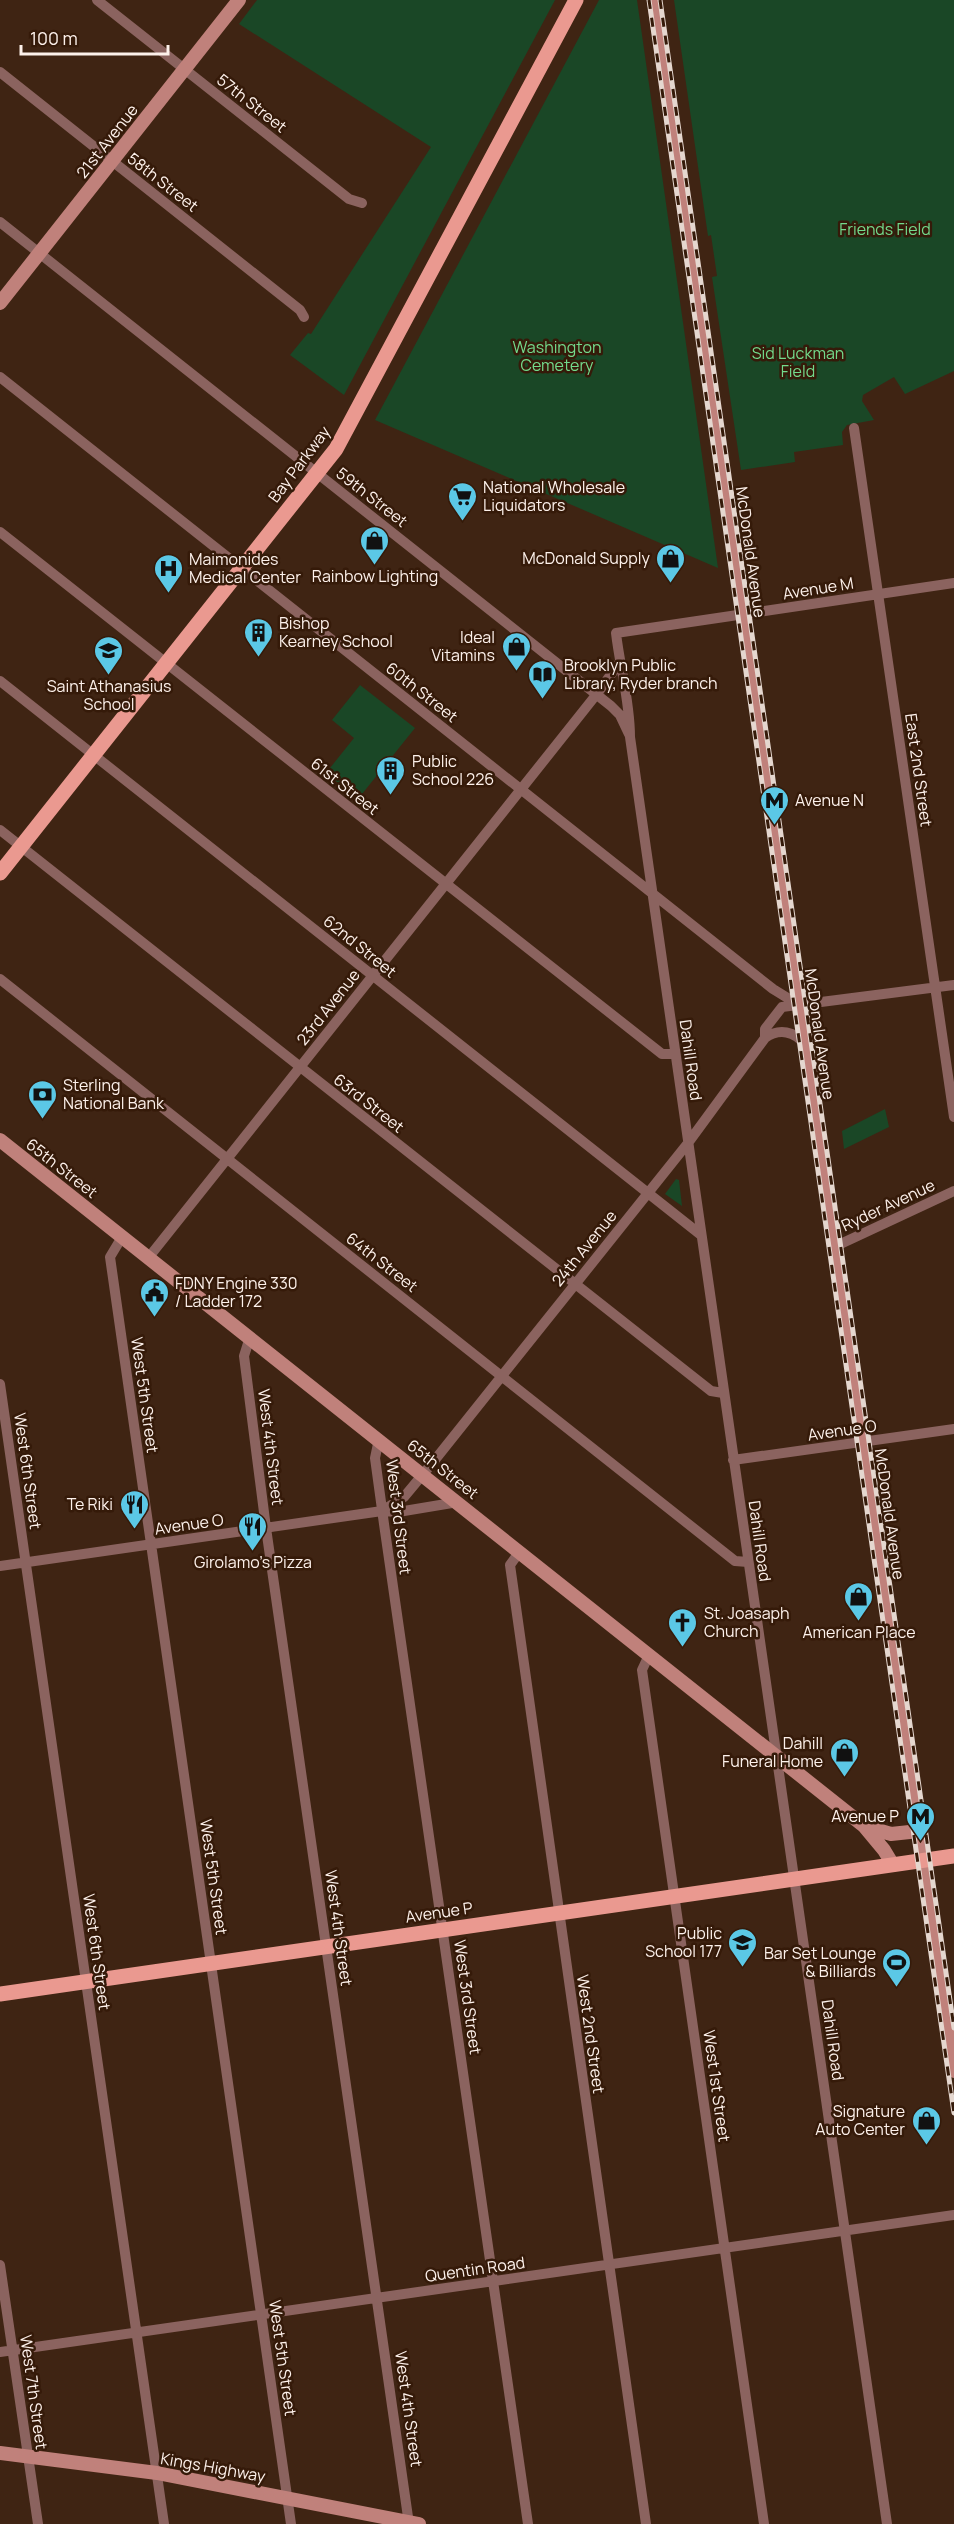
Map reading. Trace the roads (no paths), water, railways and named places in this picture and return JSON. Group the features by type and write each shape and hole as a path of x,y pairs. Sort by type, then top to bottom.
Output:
{"main road":[{"name":"21st Avenue","path":"0,303 239,0"},
{"name":"Bay Parkway","path":"0,873 339,443 576,0"},
{"name":"McDonald Avenue","path":"654,0 954,2072"},
{"name":"65th Street","path":"0,1140 864,1826 893,1865"},
{"name":"65th Street","path":"864,1826 891,1834 919,1831"},
{"name":"Avenue P","path":"0,1994 954,1856"},
{"name":"Kings Highway","path":"0,2453 157,2473 413,2523"}],"street":[{"name":"57th Street","path":"97,0 350,199 362,203"},
{"name":"58th Street","path":"0,72 300,310 304,318"},
{"name":"59th Street","path":"0,222 596,695 620,715 630,737"},
{"name":"60th Street","path":"0,376 773,989 798,1005"},
{"name":"East 2nd Street","path":"854,428 954,1117"},
{"name":"61st Street","path":"0,532 662,1054 674,1054"},
{"name":"Avenue M","path":"616,633 954,583"},
{"name":"Dahill Road","path":"616,633 630,710 630,737 674,1054 887,2524"},
{"name":"23rd Avenue","path":"149,1257 620,662"},
{"name":"62nd Street","path":"0,681 701,1235"},
{"name":"63rd Street","path":"0,830 575,1285 711,1390 723,1392"},
{"name":"64th Street","path":"0,979 735,1562 748,1562"},
{"path":"798,1005 954,984"},
{"name":"24th Avenue","path":"423,1474 688,1143 765,1038 765,1029 782,1007 798,1005"},
{"path":"765,1038 775,1032 787,1032 797,1036 804,1045"},
{"name":"Ryder Avenue","path":"834,1247 954,1191"},
{"name":"West 5th Street","path":"122,1237 110,1257 291,2524"},
{"name":"West 4th Street","path":"250,1337 244,1356 266,1528 413,2523"},
{"name":"West 6th Street","path":"0,1384 164,2524"},
{"name":"Avenue O","path":"733,1460 954,1429"},
{"name":"West 3rd Street","path":"379,1439 375,1458 382,1511 528,2524"},
{"name":"Avenue O","path":"382,1511 404,1497 423,1474"},
{"name":"Avenue O","path":"0,1566 458,1502"},
{"name":"West 2nd Street","path":"520,1551 510,1565 646,2524"},
{"name":"West 1st Street","path":"649,1655 642,1670 764,2524"},
{"name":"Quentin Road","path":"0,2352 954,2215"},
{"name":"West 7th Street","path":"0,2265 38,2524"}],"railway":[{"path":"649,0 954,2113"},
{"path":"660,0 954,2028"}],"place":[{"name":"National Wholesale Liquidators","path":"462,522"},
{"name":"Rainbow Lighting","path":"375,566"},
{"name":"McDonald Supply","path":"671,584"},
{"name":"Maimonides Medical Center","path":"168,594"},
{"name":"Bishop Kearney School","path":"258,658"},
{"name":"Ideal Vitamins","path":"516,672"},
{"name":"Saint Athanasius School","path":"109,676"},
{"name":"Brooklyn Public Library, Ryder branch","path":"543,700"},
{"name":"Public School 226","path":"391,796"},
{"name":"Avenue N","path":"774,826"},
{"name":"Sterling National Bank","path":"42,1120"},
{"name":"FDNY Engine 330 / Ladder 172","path":"154,1318"},
{"name":"Te Riki","path":"134,1530"},
{"name":"Girolamo's Pizza","path":"253,1552"},
{"name":"American Place","path":"859,1622"},
{"name":"St. Joasaph Church","path":"683,1648"},
{"name":"Dahill Funeral Home","path":"844,1778"},
{"name":"Avenue P","path":"920,1842"},
{"name":"Public School 177","path":"743,1968"},
{"name":"Bar Set Lounge & Billiards","path":"897,1988"},
{"name":"Signature Auto Center","path":"926,2146"}],"park label":[{"name":"Friends Field","path":"885,229"},
{"name":"Washington Cemetery","path":"557,356"},
{"name":"Sid Luckman Field","path":"798,362"}]}
